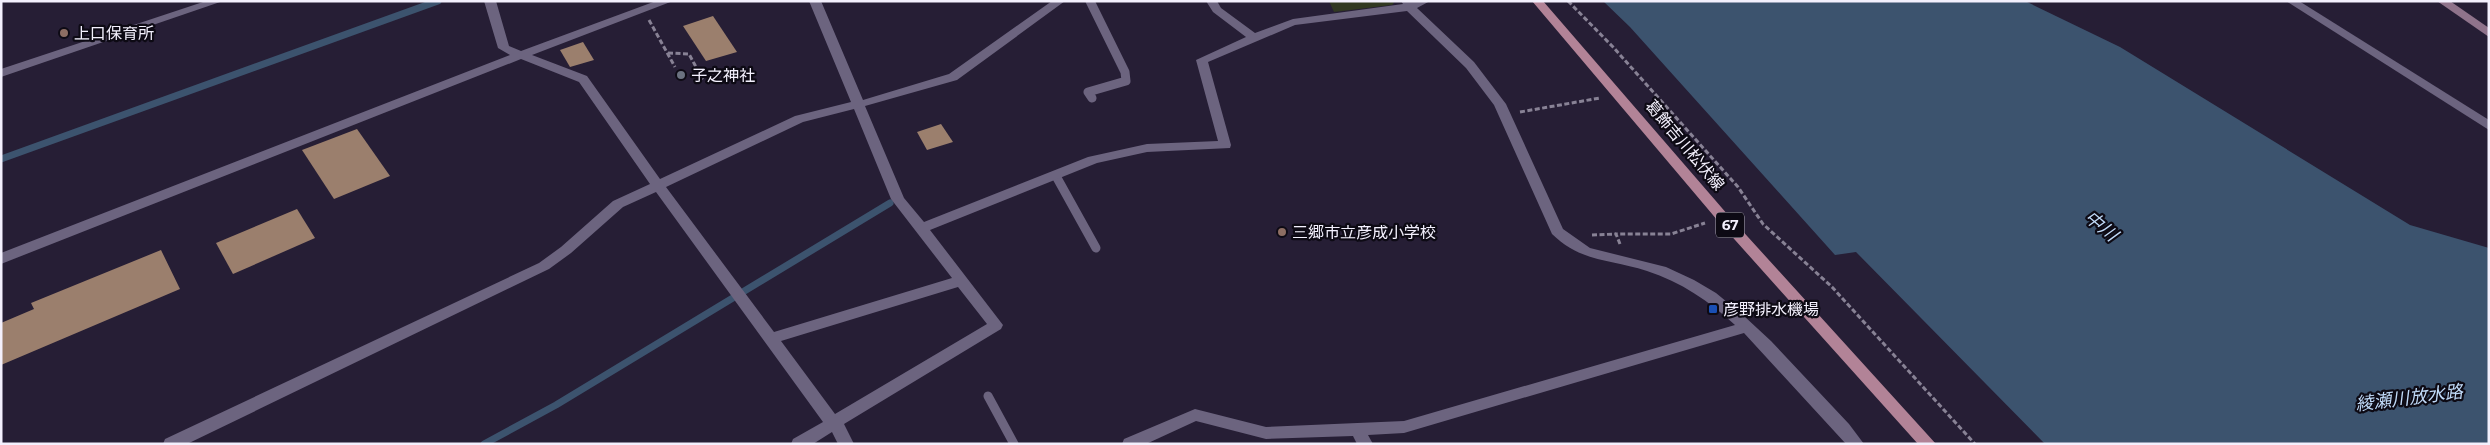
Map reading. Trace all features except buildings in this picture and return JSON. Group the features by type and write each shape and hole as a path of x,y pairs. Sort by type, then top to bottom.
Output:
{"main road":[{"name":"葛飾吉川松伏線","path":"1537,1 1620,95 1724,218 1928,444"},
{"path":"2442,1 2489,34"}],"street":[{"path":"1,73 218,1"},
{"path":"490,1 504,48 583,79 658,185 834,422 846,444"},
{"path":"1,259 642,6 668,1"},
{"path":"799,444 996,325 898,199 815,1"},
{"path":"171,444 544,266 566,250 618,204 658,185 799,119 889,97 960,74 1060,1"},
{"path":"1211,1 1217,10 1254,38"},
{"path":"920,229 1093,160 1147,148 1224,145 1202,60 1304,19 1425,1"},
{"path":"2291,1 2489,126"},
{"path":"1408,4 1470,65 1500,104 1557,230 1568,242 1580,250 1662,271 1694,286 1719,301 1746,327 1856,444"},
{"path":"771,338 960,281"},
{"path":"1130,444 1195,415 1266,433 1362,437 1404,427 1746,327"}],"lane":[{"path":"1090,1 1125,72 1126,81 1088,92 1092,98"},
{"path":"1056,176 1096,248"},
{"path":"988,396 1014,444"}],"path":[{"path":"1568,1 1613,48 1738,187 1763,224 1832,287 1975,444"},
{"path":"642,6 676,67"},
{"path":"667,53 689,54 703,80"},
{"path":"1504,114 1620,95"},
{"path":"1589,236 1671,234 1724,218"},
{"path":"1616,234 1626,262"}],"green space":[{"path":"1329,1 1393,1 1394,3 1392,5 1334,12"}],"water":[{"path":"1603,1 2025,1 2120,47 2410,225 2489,248 2489,444 2045,444 1856,252 1835,255 1630,27"}],"waterway":[{"path":"1,159 438,1"},
{"path":"484,444 556,405 890,203"}],"place":[{"name":"上口保育所","path":"64,33"},
{"name":"子之神社","path":"681,75"},
{"name":"三郷市立彦成小学校","path":"1282,232"},
{"name":"彦野排水機場","path":"1713,309"}],"water label":[{"name":"中川","path":"2101,226"},
{"name":"綾瀬川放水路","path":"2409,398"}]}
